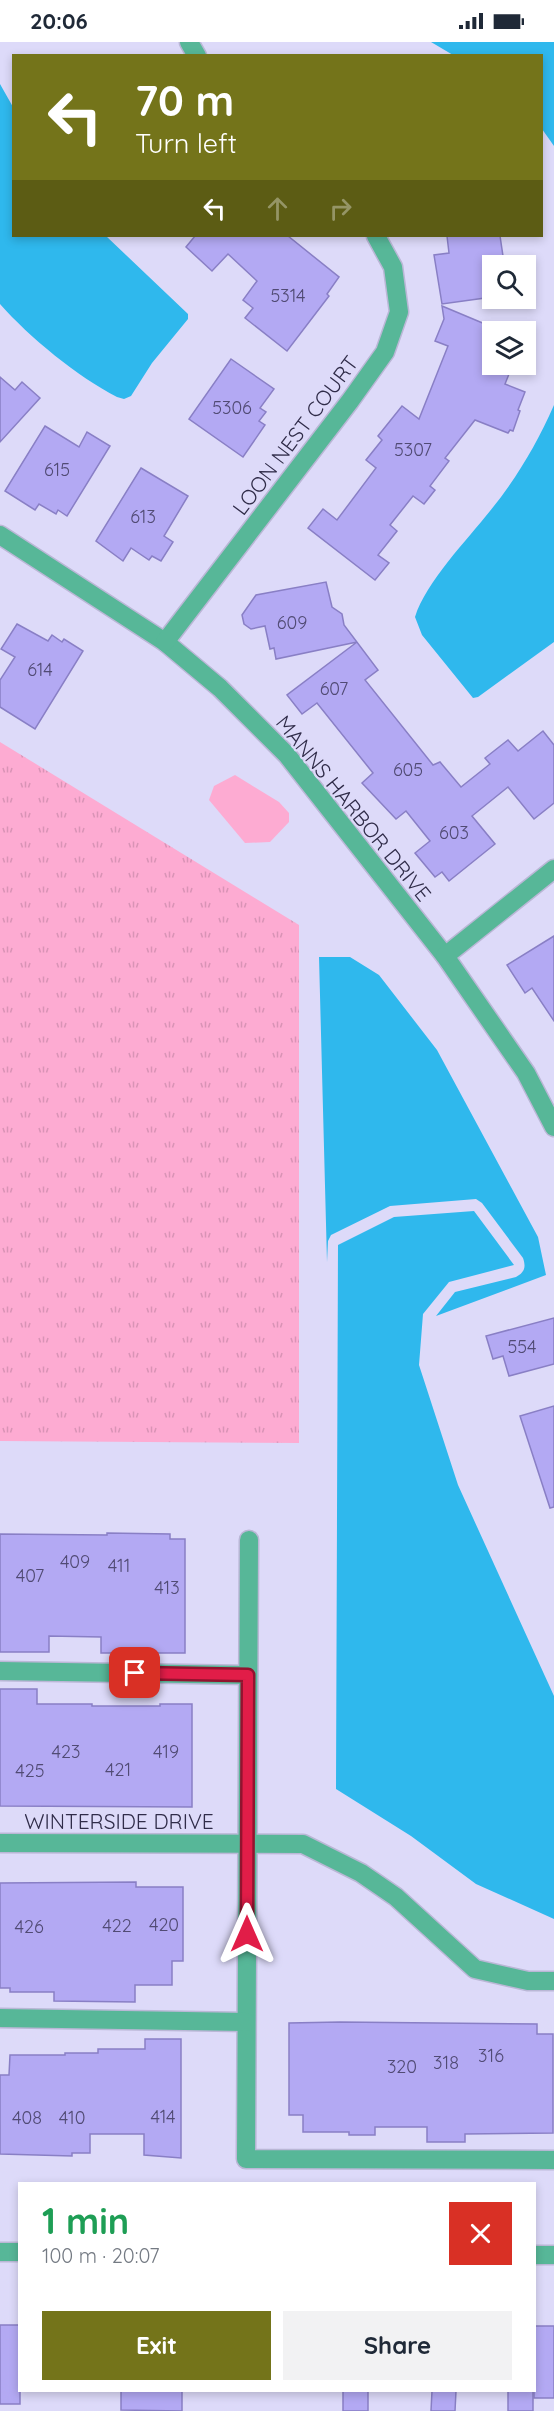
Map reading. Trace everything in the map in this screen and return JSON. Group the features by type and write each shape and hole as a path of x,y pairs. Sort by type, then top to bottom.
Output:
{"street":[{"name":"LOON NEST COURT","path":"165,642 385,352 399,312 393,267 377,237"},
{"name":"MANNS HARBOR DRIVE","path":"0,535 165,642 220,688 287,755 445,956 526,1073 554,1127"},
{"path":"445,956 554,869"},
{"path":"249,1540 246,2159 554,2160"},
{"path":"0,1671 248,1675"},
{"name":"WINTERSIDE DRIVE","path":"0,1843 303,1845 361,1873 396,1898 475,1969 528,1981 554,1981"},
{"path":"0,2018 246,2022"},
{"path":"0,2252 18,2252"},
{"path":"536,2255 554,2256"}],"green space":[{"path":"0,742 299,925 299,1443 0,1441"},
{"path":"235,775 279,802 289,813 289,822 270,842 245,843 209,800 214,786"}],"water":[{"path":"431,42 554,42 554,146 543,130 543,54 451,54"},
{"path":"0,84 12,105 12,237 107,237 188,314 188,319 152,363 131,396 124,399 102,389 70,367 25,330 0,304"},
{"path":"554,405 554,642 478,697 473,698 422,635 415,617 428,590 517,474"},
{"path":"319,957 350,957 379,975 437,1050 538,1237 546,1275 436,1316 455,1292 516,1277 524,1269 523,1258 482,1203 476,1199 390,1206 331,1235 328,1241 327,1262"},
{"path":"474,1211 514,1265 449,1282 423,1314 419,1365 458,1485 554,1696 554,1919 476,1884 411,1836 336,1789 338,1245 394,1217"}],"building":[{"path":"194,237 289,237 339,277 327,294 329,296 287,351 245,318 253,308 243,300 257,281 228,254 212,271 186,247"},
{"path":"447,237 500,237 503,255 482,255 482,298 442,304 434,255 449,253"},
{"path":"442,306 482,323 482,375 509,375 505,384 525,392 518,410 520,411 513,431 510,430 508,433 475,420 445,458 449,461 430,486 435,490 424,504 413,496 390,525 397,531 378,555 389,563 375,580 308,528 323,509 337,520 376,468 366,460 382,440 378,436 402,406 419,419 448,346 435,341 444,319"},
{"path":"231,359 274,389 260,408 266,412 259,421 265,425 243,457 189,419"},
{"path":"0,377 15,390 22,382 40,398 0,442"},
{"path":"45,426 79,447 87,432 110,446 67,516 58,510 56,514 39,504 35,510 5,491"},
{"path":"141,468 188,496 164,536 173,542 161,561 152,556 149,560 131,548 123,561 96,541"},
{"path":"326,582 332,607 342,614 344,625 357,642 276,659 274,648 270,649 265,626 251,629 244,624 242,615 256,595"},
{"path":"17,624 48,641 52,635 62,642 64,639 83,651 35,729 0,707 0,680 15,657 1,649"},
{"path":"357,642 378,670 365,680 433,765 440,762 461,787 490,764 485,758 508,740 518,751 543,731 554,745 554,803 534,819 508,787 472,816 495,844 449,881 442,872 435,877 415,853 430,841 406,811 396,819 362,783 373,773 317,703 302,714 287,695"},
{"path":"554,936 554,1021 532,988 525,993 507,965"},
{"path":"554,1318 554,1364 509,1376 503,1356 493,1359 486,1336"},
{"path":"554,1406 554,1507 550,1508 520,1416"},
{"path":"107,1533 170,1534 170,1539 185,1539 185,1653 101,1653 101,1637 49,1636 49,1652 0,1652 0,1534 107,1535"},
{"path":"0,1689 37,1689 37,1704 160,1706 160,1704 192,1704 192,1807 0,1806"},
{"path":"136,1882 136,1887 183,1887 183,1961 172,1961 172,1985 135,1985 135,2002 54,2001 54,1992 10,1992 10,1988 0,1988 0,1883"},
{"path":"289,2023 537,2024 537,2034 553,2034 553,2133 465,2134 465,2142 427,2142 427,2127 375,2127 375,2135 349,2135 349,2132 303,2132 303,2115 289,2115"},
{"path":"145,2039 181,2039 181,2158 144,2155 144,2134 90,2134 90,2153 72,2153 72,2156 0,2154 0,2075 9,2075 10,2055 65,2055 65,2053 98,2053 98,2049 145,2049"},
{"path":"0,2325 18,2325 20,2404 0,2404"},
{"path":"536,2326 554,2326 554,2398 534,2398 534,2392 536,2392"},
{"path":"121,2392 182,2392 182,2411 121,2410"},
{"path":"343,2392 368,2392 368,2411 343,2411"},
{"path":"432,2392 456,2392 455,2411 431,2411"},
{"path":"508,2392 533,2392 533,2411 508,2411"}],"route":[{"path":"135,1673 248,1675 247,1934"}]}
